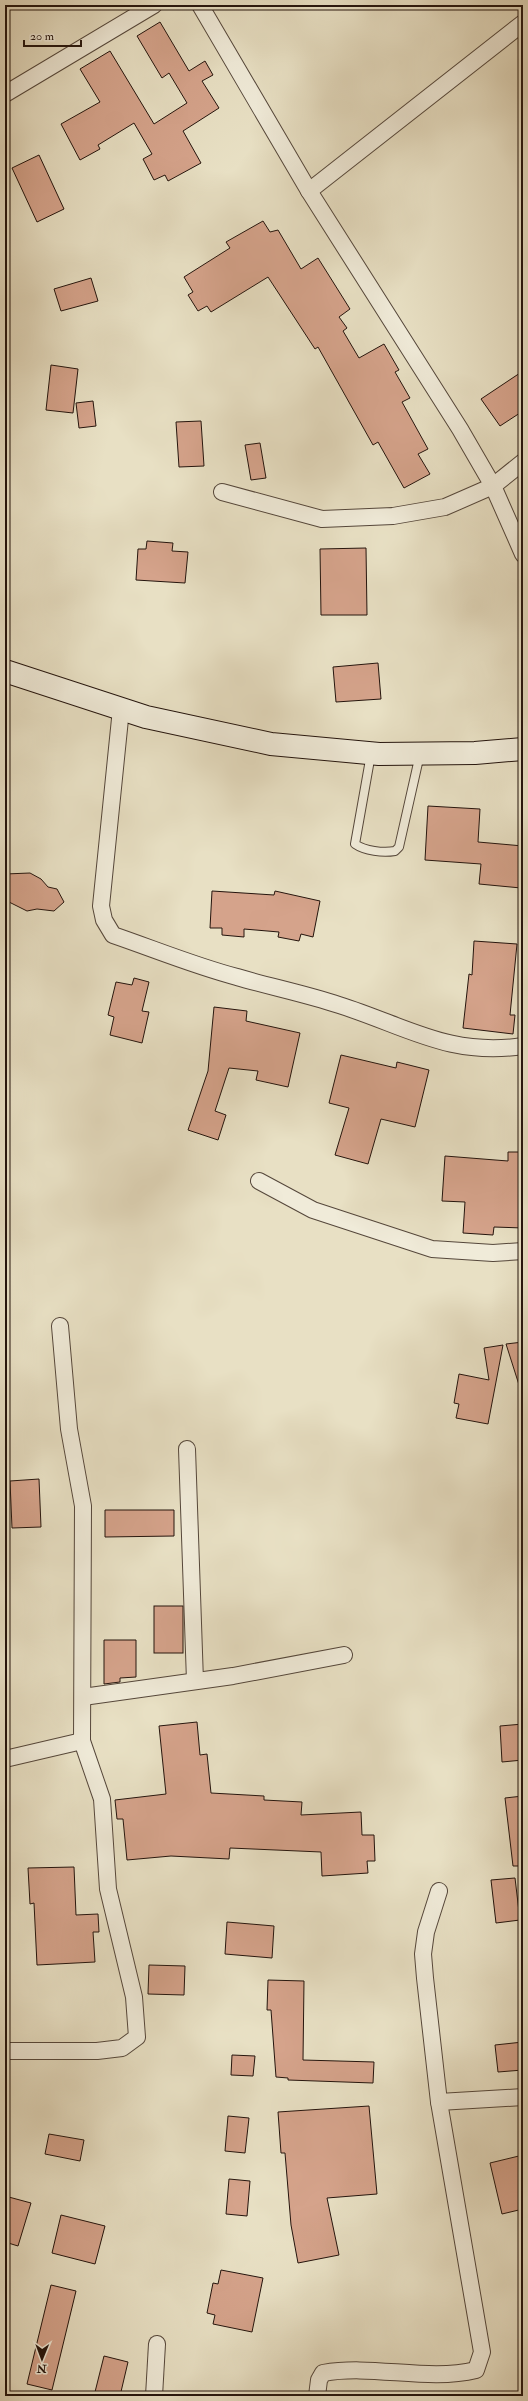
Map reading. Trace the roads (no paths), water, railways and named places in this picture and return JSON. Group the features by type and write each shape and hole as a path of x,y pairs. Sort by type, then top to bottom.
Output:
{"street":[{"path":"5,94 154,5"},
{"path":"206,7 309,190 460,429 493,486 523,554"},
{"path":"309,190 523,23"},
{"path":"222,492 322,519 394,516 445,507 493,486 523,462"},
{"path":"5,671 146,717 270,744 371,754 420,754 523,749"},
{"path":"121,709 101,906 104,920 113,935 235,977 341,1005 423,1037 457,1046 499,1050 523,1046"},
{"path":"259,1181 313,1210 432,1249 493,1253 523,1251"},
{"path":"5,2051 97,2051 122,2048 137,2037 134,1997 108,1889 102,1799 82,1741 83,1506 69,1429 60,1326"},
{"path":"187,1449 195,1681"},
{"path":"83,1697 233,1676 344,1655"},
{"path":"5,1758 82,1741"},
{"path":"317,2396 323,2373 354,2370 459,2374 476,2370 482,2352 439,2102 423,1954 431,1912 439,1891"},
{"path":"439,2102 523,2097"},
{"path":"154,2396 157,2344"}],"lane":[{"path":"371,754 355,844 361,848 388,853 395,852 399,846 420,754"}]}
